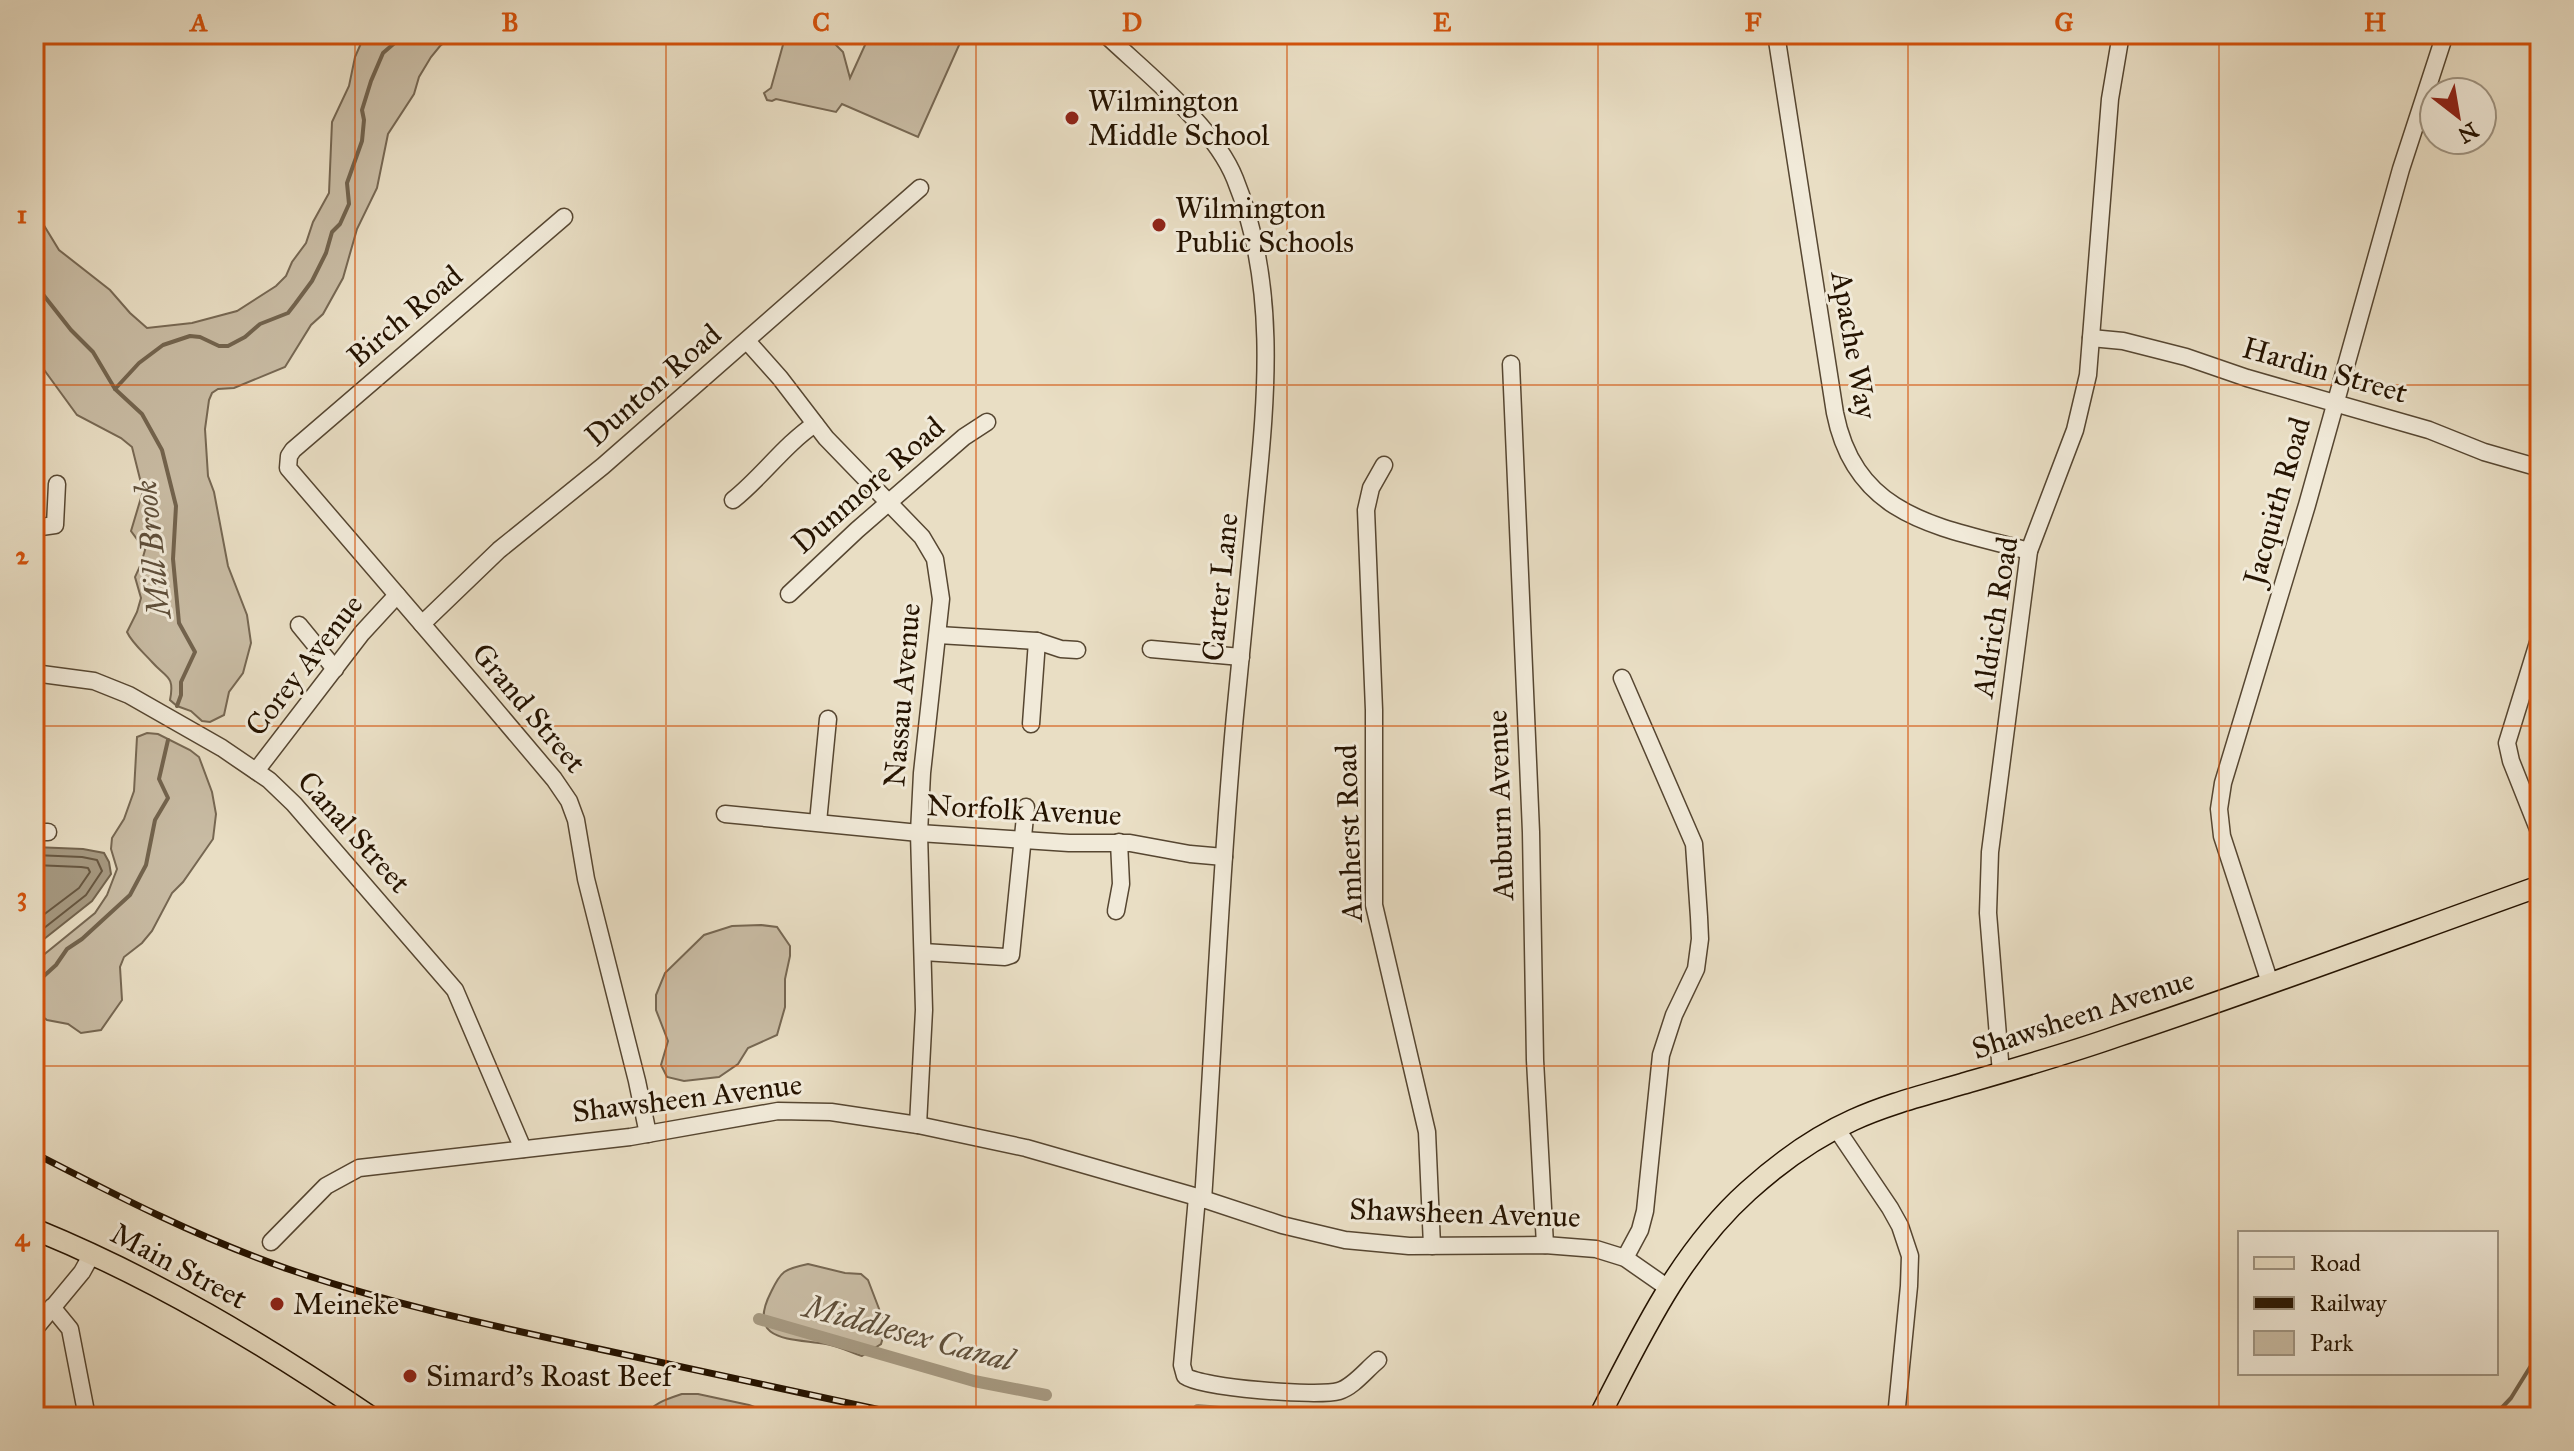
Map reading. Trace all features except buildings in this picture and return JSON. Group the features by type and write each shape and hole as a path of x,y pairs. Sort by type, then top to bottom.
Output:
{"main road":[{"name":"Shawsheen Avenue","path":"1668,1288 1706,1235 1748,1191 1783,1162 1836,1128 1894,1104 2089,1046 2540,886"},
{"name":"Main Street","path":"34,1229 92,1254 226,1323 371,1417"},
{"path":"1599,1417 1668,1288"}],"street":[{"name":"Carter Lane","path":"1105,34 1215,142 1235,179 1253,240 1263,298 1266,367 1263,434 1224,857 1200,1198 1182,1365 1185,1376 1200,1383 1278,1391 1335,1392 1345,1388 1378,1360"},
{"name":"Apache Way","path":"1776,34 1835,413 1847,451 1869,485 1911,517 2029,551"},
{"name":"Aldrich Road","path":"2001,1073 1989,934 1988,872 2029,551 2075,430 2085,393 2110,99 2121,34"},
{"name":"Jacquith Road","path":"2270,983 2225,844 2219,809 2223,783 2307,505 2401,169 2445,34"},
{"name":"Dunton Road","path":"422,624 511,539 603,466 920,188"},
{"name":"Birch Road","path":"288,462 293,450 564,217"},
{"name":"Hardin Street","path":"2091,338 2141,345 2429,430 2484,452 2540,468"},
{"name":"Nassau Avenue","path":"747,341 815,424 922,537 935,559 940,584 938,635 923,759 919,833 923,1030 918,1125"},
{"name":"Auburn Avenue","path":"1511,364 1531,832 1535,1060 1545,1245"},
{"name":"Dunmore Road","path":"789,594 964,437 987,422"},
{"path":"733,500 795,439 815,424"},
{"name":"Grand Street","path":"288,462 291,474 554,779 569,801 576,820 586,879 648,1134"},
{"name":"Amherst Road","path":"1384,465 1371,488 1366,510 1374,710 1374,905 1427,1132 1432,1246"},
{"path":"34,528 55,525 57,484"},
{"name":"Corey Avenue","path":"256,771 373,619 397,595"},
{"path":"299,625 335,669"},
{"path":"938,635 1037,641 1061,649 1077,650"},
{"path":"2540,636 2507,743 2540,834"},
{"path":"1031,724 1037,641"},
{"path":"1151,649 1241,657"},
{"name":"Canal Street","path":"34,673 78,677 110,687 222,748 282,792 308,818 455,990 523,1149"},
{"path":"1622,678 1694,844 1700,939 1696,969 1674,1015 1661,1055 1645,1211 1635,1242 1625,1258"},
{"path":"818,822 828,719"},
{"path":"923,952 1010,956 1026,807"},
{"name":"Norfolk Avenue","path":"725,814 919,833 1069,843 1119,842 1224,857"},
{"path":"1116,911 1121,884 1119,842"},
{"name":"Shawsheen Avenue","path":"271,1242 326,1186 359,1168 648,1134 795,1110 918,1125 1056,1156 1323,1236 1367,1243 1545,1245 1596,1249 1625,1258 1668,1288"},
{"path":"1836,1128 1890,1208 1910,1256 1896,1417"},
{"path":"34,1330 82,1272 92,1254"},
{"path":"52,1307 70,1329 87,1417"}],"green space":[{"path":"365,34 455,34 431,57 419,77 414,94 388,134 377,188 357,229 343,278 323,314 311,325 285,367 234,388 218,389 209,400 205,429 208,476 228,566 247,615 251,643 243,673 229,692 224,715 210,722 202,721 170,700 170,681 127,632 141,598 135,577 145,550 131,531 143,491 132,447 77,415 34,356 34,209 59,250 110,290 147,328 192,323 237,311 276,286 286,276 306,243 313,222 329,193 332,122 349,86 355,57"},
{"path":"786,34 825,34 843,52 850,78 870,34 964,34 918,137 842,104 836,112 776,99 767,100 764,93 771,88"},
{"path":"147,733 158,734 199,757 212,792 216,814 213,839 172,893 152,931 124,957 120,967 122,1000 101,1030 81,1033 68,1024 47,1020 34,1010 34,965 95,913 107,895 117,869 111,849 112,838 124,819 134,791 137,737"},
{"path":"732,926 777,927 790,946 785,1007 777,1035 748,1048 738,1064 719,1077 684,1081 667,1077 661,1065 668,1041 656,1010 656,995 665,973 704,935"},
{"path":"808,1264 861,1274 868,1280 886,1327 881,1344 862,1356 830,1345 776,1335 768,1329 764,1321 765,1309 778,1279 788,1270"},
{"path":"682,1394 698,1394 749,1405 761,1415 644,1417 656,1405"}],"water":[{"path":"34,847 104,853 111,874 92,901 34,947"}],"waterway":[{"path":"115,389 139,363 163,345 190,336 228,346 260,324 288,313 312,281 332,232 340,224 349,204 347,183 362,141 362,110 371,81 383,53 405,34"},
{"name":"Mill Brook","path":"34,283 71,330 93,352 115,389 142,414 162,450 176,506 173,559 179,623 195,652 181,682 177,706"},
{"name":"Mill Brook","path":"34,985 56,965 67,949 130,895 146,865 155,820 168,798 159,779 168,740"},
{"name":"Middlesex Canal","path":"759,1319 974,1381 1046,1395"},
{"path":"2493,1417 2511,1398 2540,1351"},
{"name":"Middlesex Canal","path":"1198,1410 1274,1417"}],"railway":[{"path":"34,1153 190,1230 326,1282 481,1323 913,1417"}],"place":[{"name":"Wilmington Middle School","path":"1072,118"},
{"name":"Wilmington Public Schools","path":"1159,225"},
{"name":"Meineke","path":"277,1304"},
{"name":"Simard's Roast Beef","path":"410,1376"}]}
